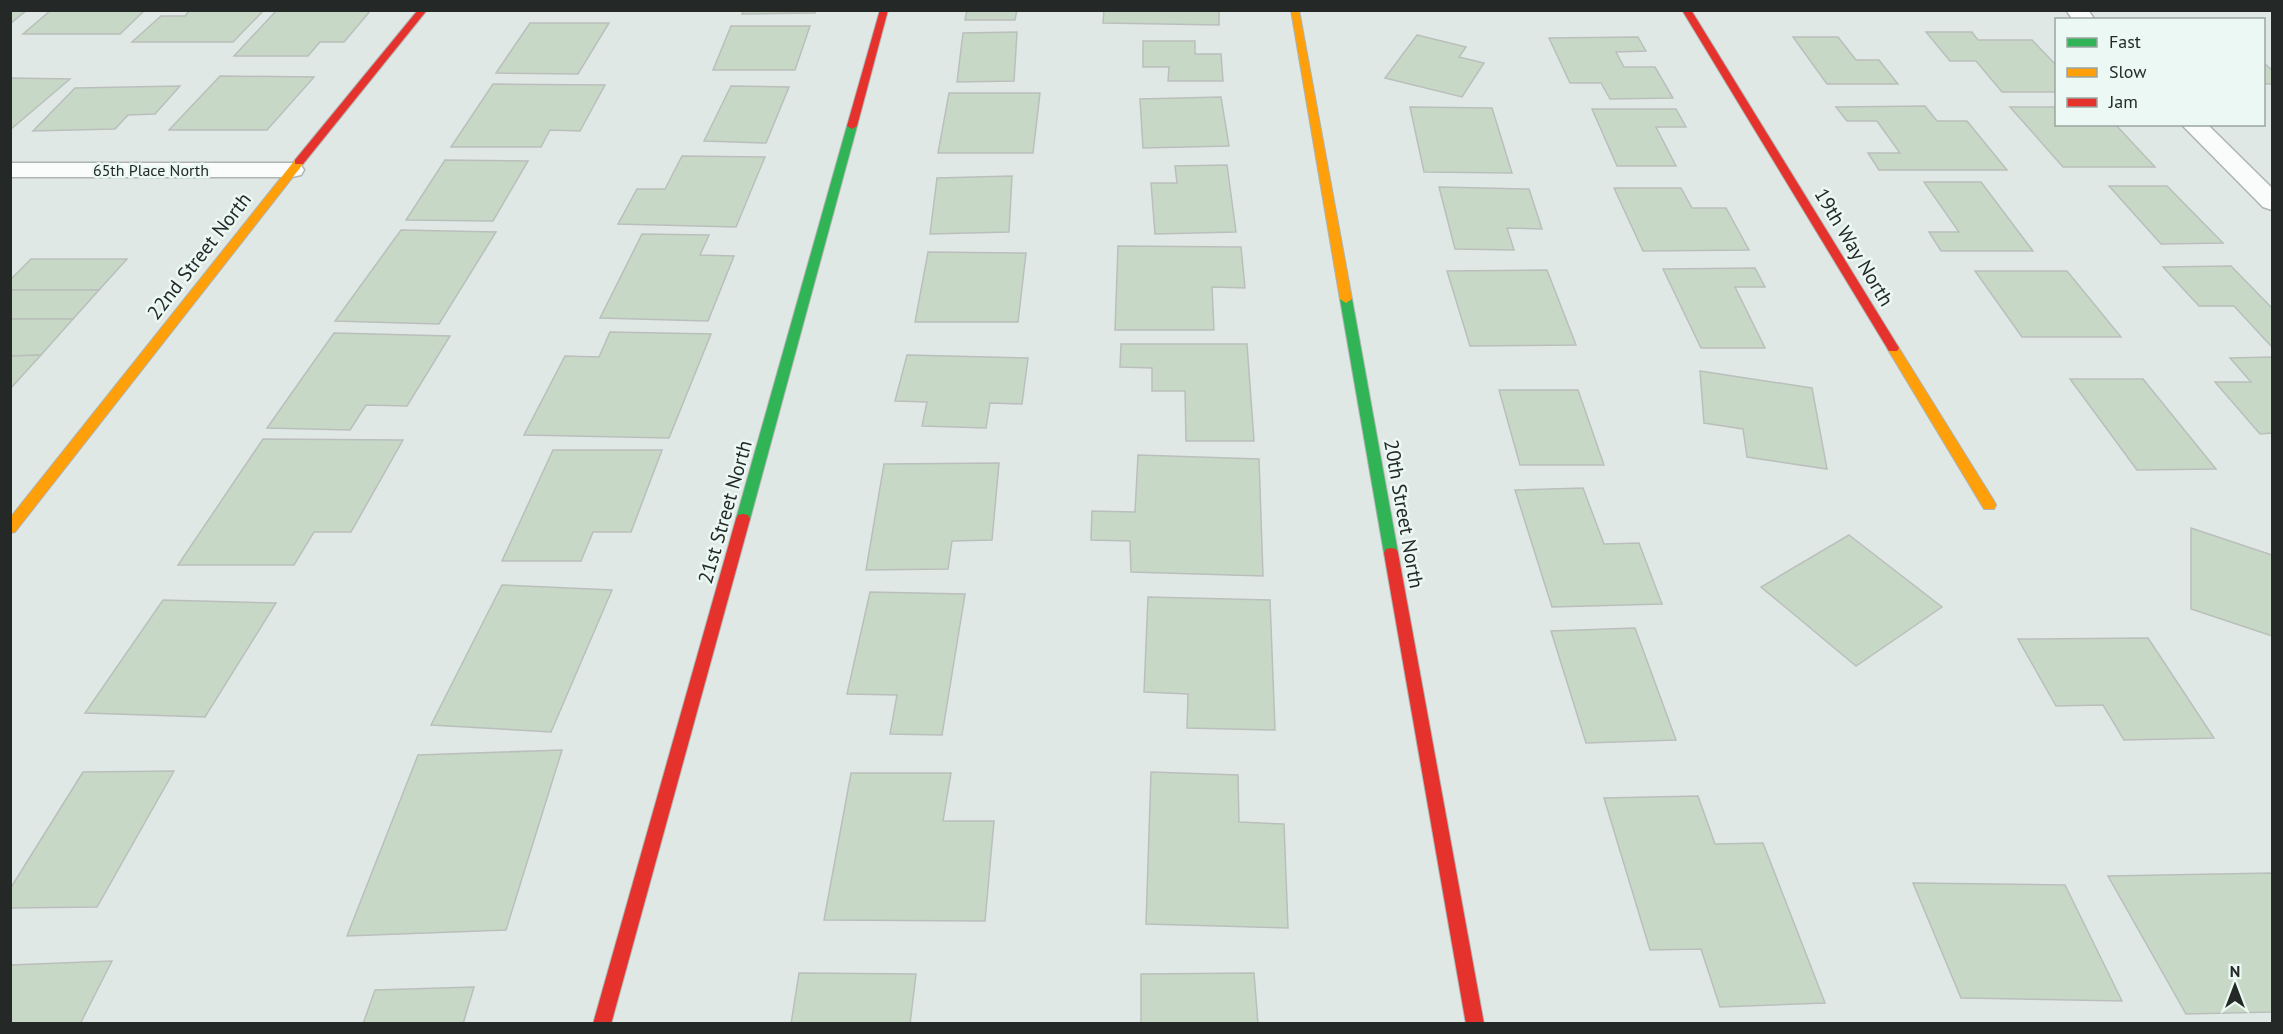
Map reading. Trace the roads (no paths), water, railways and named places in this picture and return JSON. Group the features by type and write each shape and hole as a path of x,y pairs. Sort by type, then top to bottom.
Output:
{"street":[{"name":"22nd Street North","path":"10,528 292,170 423,10"},
{"name":"21st Street North","path":"602,1023 884,10"},
{"name":"20th Street North","path":"1295,10 1475,1023"},
{"name":"19th Way North","path":"1686,10 1989,505"},
{"path":"2195,126 2272,202"},
{"name":"65th Place North","path":"10,170 292,170"}]}
